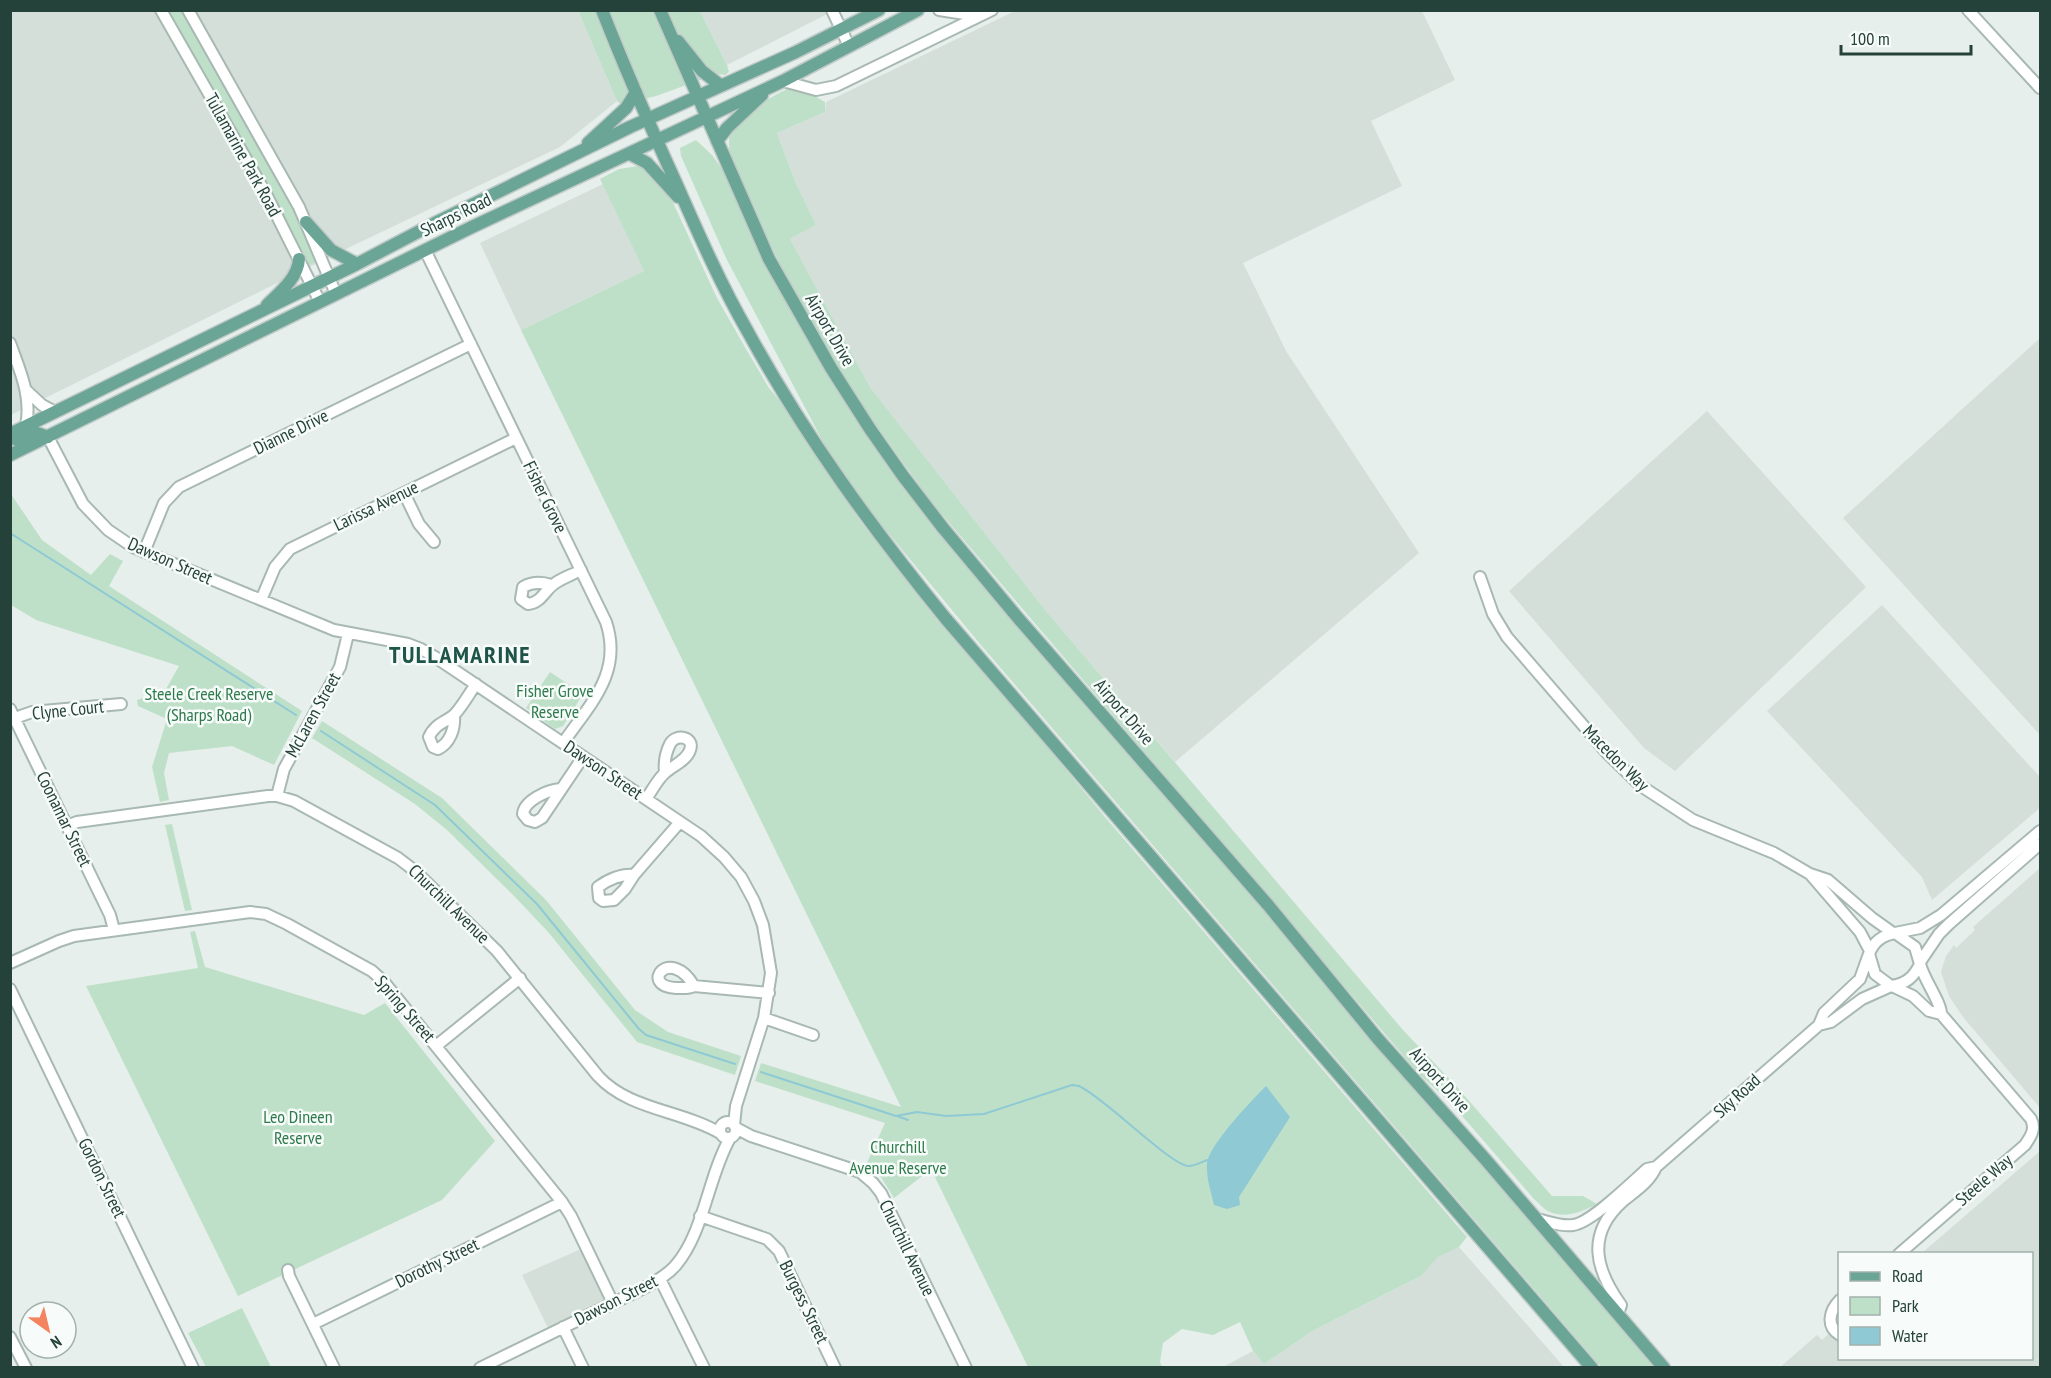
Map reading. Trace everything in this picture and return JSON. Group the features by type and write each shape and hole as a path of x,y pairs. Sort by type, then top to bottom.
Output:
{"main road":[{"path":"602,10 647,119 732,304 792,408 852,497 946,619 1592,1368"},
{"name":"Airport Drive","path":"660,10 769,259 870,429 903,476 1018,618 1268,905 1378,1039 1430,1095 1664,1368"},
{"name":"Sharps Road","path":"10,436 26,426 647,119 769,64 879,10"},
{"name":"Sharps Road","path":"10,455 425,250 706,118 918,10"},
{"path":"667,26 702,71 720,85"},
{"path":"717,141 727,128 777,83"},
{"path":"576,154 626,108 636,92"},
{"path":"630,154 647,163 686,206"},
{"path":"306,222 331,250 357,264"},
{"path":"263,310 292,278 298,269 299,259"},
{"path":"10,436 17,440 34,432 48,437"}],"street":[{"name":"Tullamarine Park Road","path":"161,10 265,192 320,302"},
{"name":"Tullamarine Park Road","path":"188,10 280,171 306,222 336,294"},
{"path":"832,10 849,46"},
{"path":"939,10 982,16"},
{"path":"777,83 816,90 836,86 992,10"},
{"path":"1970,10 2040,88"},
{"name":"Fisher Grove","path":"425,250 606,622 610,635 611,663 602,686 563,743"},
{"path":"10,343 27,391 29,411 26,426"},
{"name":"Dianne Drive","path":"144,552 164,503 179,487 471,344"},
{"path":"27,391 42,405 55,412"},
{"name":"Dawson Street","path":"48,437 83,504 121,540 144,552 348,634 421,649 713,846 741,877 754,901 767,937 771,973 764,1018 693,1238 682,1257 675,1267 660,1279 480,1368"},
{"name":"Larissa Avenue","path":"261,600 275,567 290,549 516,438"},
{"path":"404,493 419,524 434,542"},
{"path":"551,585 581,570"},
{"name":"Macedon Way","path":"1480,577 1490,606 1507,637 1623,770 1659,799 1693,820 1774,853 1810,874 1828,880 1872,918 1894,933"},
{"name":"McLaren Street","path":"277,796 284,769 340,667 348,634"},
{"path":"454,716 476,684"},
{"name":"Clyne Court","path":"13,714 121,704"},
{"name":"Coonamar Street","path":"13,714 110,915 114,930"},
{"path":"560,789 583,757"},
{"path":"646,799 665,772"},
{"name":"Churchill Avenue","path":"67,826 77,822 277,796 304,806 405,862 490,944 612,1090 629,1099 853,1170 873,1183 881,1193 966,1368"},
{"path":"634,875 680,822"},
{"path":"2040,831 1941,915 1924,926 1880,939 1869,952 1875,974 1891,986 1907,981 1949,924 2040,844"},
{"name":"Macedon Way","path":"1810,874 1856,927 1869,952"},
{"name":"Spring Street","path":"10,963 66,938 242,912 274,917 378,975 562,1202 613,1303"},
{"path":"1894,933 1915,947 1920,963"},
{"name":"Sky Road","path":"1618,1314 1621,1305 1609,1288 1600,1266 1598,1249 1602,1231 1612,1211 1652,1176 1656,1167 1819,1025 1824,1013 1860,979 1869,952"},
{"name":"Steele Way","path":"1920,963 1927,984 1941,1006 1941,1014"},
{"path":"436,1046 520,978"},
{"path":"694,986 769,993"},
{"name":"Sky Road","path":"1819,1025 1831,1022 1862,999 1891,986"},
{"name":"Steele Way","path":"1891,986 1913,996 1929,1011 1941,1014 2031,1119 2033,1131 2025,1145 1901,1252"},
{"name":"Gordon Street","path":"10,989 193,1368"},
{"path":"764,1018 813,1035"},
{"name":"Sky Road","path":"1536,1219 1564,1226 1578,1224 1593,1215 1647,1169 1656,1167"},
{"name":"Dorothy Street","path":"313,1324 562,1202"},
{"name":"Burgess Street","path":"700,1216 767,1239 774,1244 835,1368"},
{"path":"288,1270 334,1368"},
{"path":"660,1279 704,1368"},
{"path":"1838,1302 1831,1313 1830,1320 1838,1334"},
{"path":"563,1327 583,1368"},
{"path":"10,1336 26,1368"}],"shaded area":[{"path":"11,11 578,11 617,101 560,147 350,247 11,415"},
{"path":"700,11 833,11 727,65"},
{"path":"1015,11 1422,11 1455,80 1371,121 1402,186 1243,263 1286,351 1419,553 1175,762 1046,611 870,387 790,239 816,225 795,181 777,133 825,112 826,102"},
{"path":"603,184 644,271 521,330 480,243"},
{"path":"2040,338 2040,735 1843,518"},
{"path":"1707,411 1866,587 1675,771 1644,748 1509,591"},
{"path":"1882,605 2040,777 2040,808 1932,900 1922,877 1767,711"},
{"path":"2040,868 2040,1108 1963,1017 1949,996 1941,972 1946,956 1954,945 1956,948 1975,930 1973,927"},
{"path":"2040,1151 2040,1367 1779,1368 1817,1335 1822,1340 1838,1325 1838,1360 2033,1360 2033,1252 1923,1252"},
{"path":"1459,1247 1564,1367 1221,1368 1253,1351 1264,1364 1314,1330 1421,1276 1438,1256"},
{"path":"581,1249 607,1301 549,1330 522,1275"}],"green space":[{"path":"167,11 182,11 284,189 320,260 307,266 272,194"},
{"path":"578,11 700,11 729,72 622,105 617,101"},
{"path":"790,88 811,94 825,102 825,112 777,133 795,181 816,225 790,239 870,387 1046,611 1403,1030 1457,1087 1552,1196 1583,1196 1597,1204 1562,1215 1548,1211 1534,1199 1450,1102 1420,1075 934,505 876,425 797,298 731,158 729,140 734,128 756,107"},
{"path":"696,140 712,155 722,169 863,427 1657,1367 1601,1367 980,644 870,511 829,453 726,258 681,156 680,148"},
{"name":"Churchill Avenue Reserve","path":"639,166 653,174 670,196 717,298 746,349 769,388 791,415 861,522 937,620 1027,722 1105,817 1467,1237 1459,1247 1438,1257 1421,1276 1314,1330 1264,1364 1253,1351 1240,1322 1213,1335 1182,1329 1163,1343 1160,1362 1162,1367 1028,1367 931,1169 894,1198 879,1174 866,1165 885,1123 755,1081 761,1063 901,1107 521,330 644,271 600,179 619,169"},
{"name":"Steele Creek Reserve (Sharps Road)","path":"11,494 42,540 91,575 110,554 123,561 109,586 302,711 274,765 232,746 169,753 164,773 169,800 160,802 152,767 167,719 138,706 137,700 166,689 179,666 36,620 11,605"},
{"name":"Fisher Grove Reserve","path":"550,672 583,694 563,726 555,729 526,708"},
{"path":"322,721 442,798 546,900 635,1010 668,1032 741,1056 735,1075 637,1042 549,933 447,830 415,804 312,738"},
{"path":"172,824 192,910 185,911 165,825"},
{"name":"Leo Dineen Reserve","path":"195,931 205,967 364,1015 385,1003 495,1141 442,1200 238,1296 86,986 198,968 190,932"},
{"path":"242,1308 271,1367 206,1367 188,1333"}],"water":[{"path":"1266,1086 1290,1117 1239,1197 1240,1205 1227,1209 1214,1205 1207,1174 1210,1155 1232,1123"}],"waterway":[{"path":"10,533 296,715"},
{"path":"321,731 435,805 537,904 646,1035 735,1064"},
{"path":"761,1072 896,1116 917,1112 946,1116 984,1114 1072,1085 1079,1086 1180,1163 1191,1166 1207,1160"},
{"path":"897,1116 908,1120"}],"district":[{"name":"TULLAMARINE","path":"460,655"}]}
